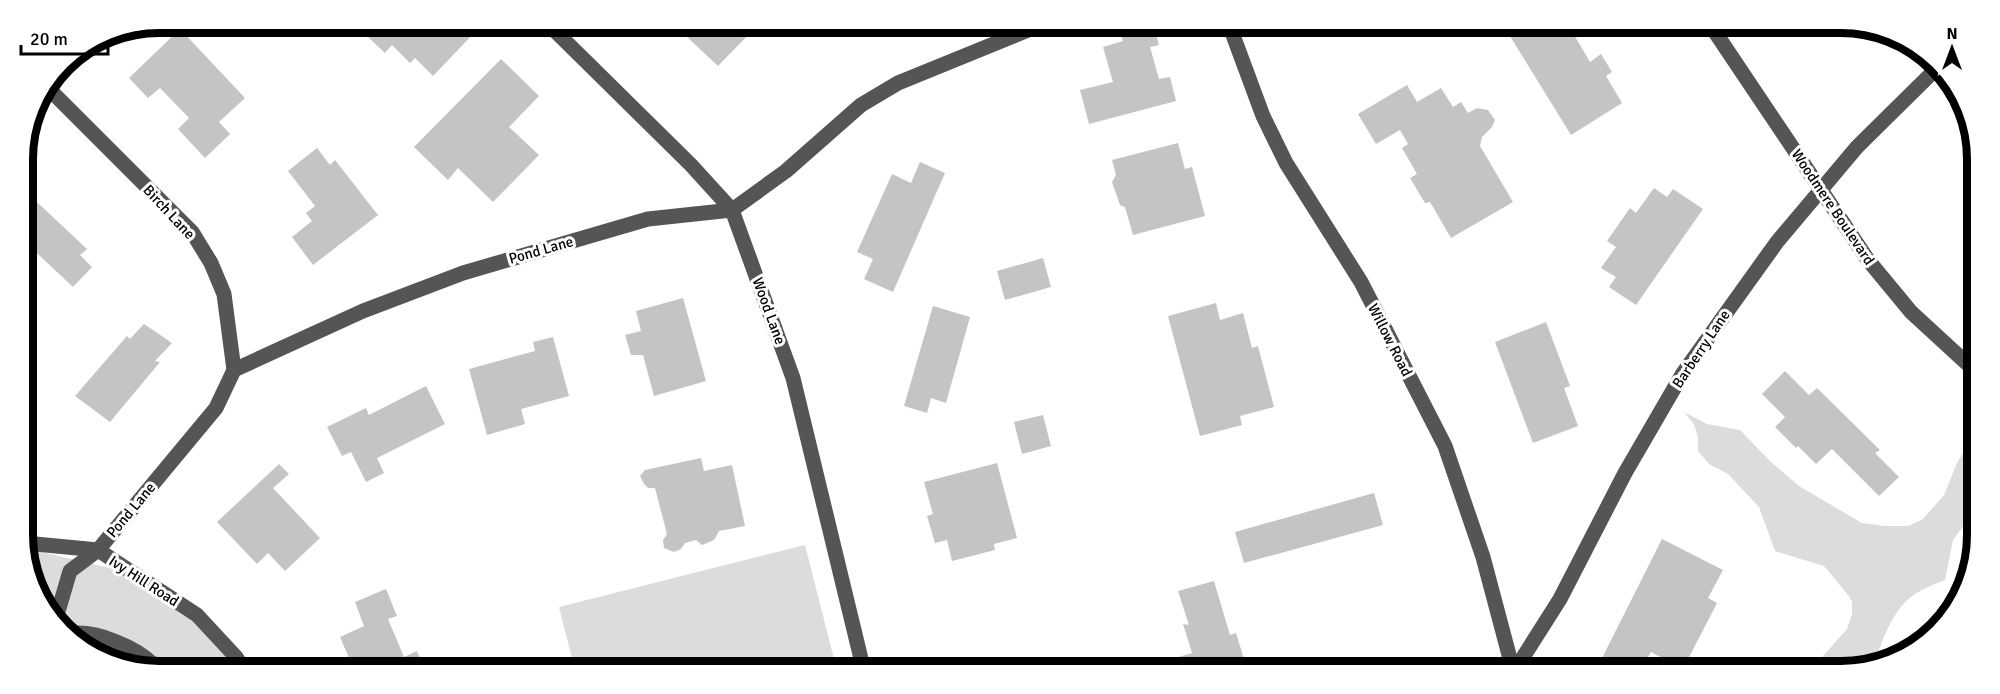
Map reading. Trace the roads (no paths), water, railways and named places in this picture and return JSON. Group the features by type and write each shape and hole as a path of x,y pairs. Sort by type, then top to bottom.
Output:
{"street":[{"name":"Wood Lane","path":"557,33 691,165 732,210 793,378 862,661"},
{"name":"Pond Lane","path":"58,611 70,571 98,550 216,408 234,370 363,311 463,273 648,219 732,210 786,171 861,105 898,83 1021,33"},
{"name":"Willow Road","path":"1232,33 1263,116 1286,163 1361,282 1445,446 1483,557 1512,661"},
{"name":"Woodmere Boulevard","path":"1716,33 1868,260 1904,303 1967,363"},
{"name":"Barberry Lane","path":"1520,661 1560,599 1625,473 1683,373 1777,242 1857,147 1928,78"},
{"name":"Birch Lane","path":"52,92 192,232 211,263 224,294 234,370"},
{"name":"Ivy Hill Road","path":"33,544 98,550 197,615 238,661"},
{"path":"79,632 109,638 150,660"}]}
